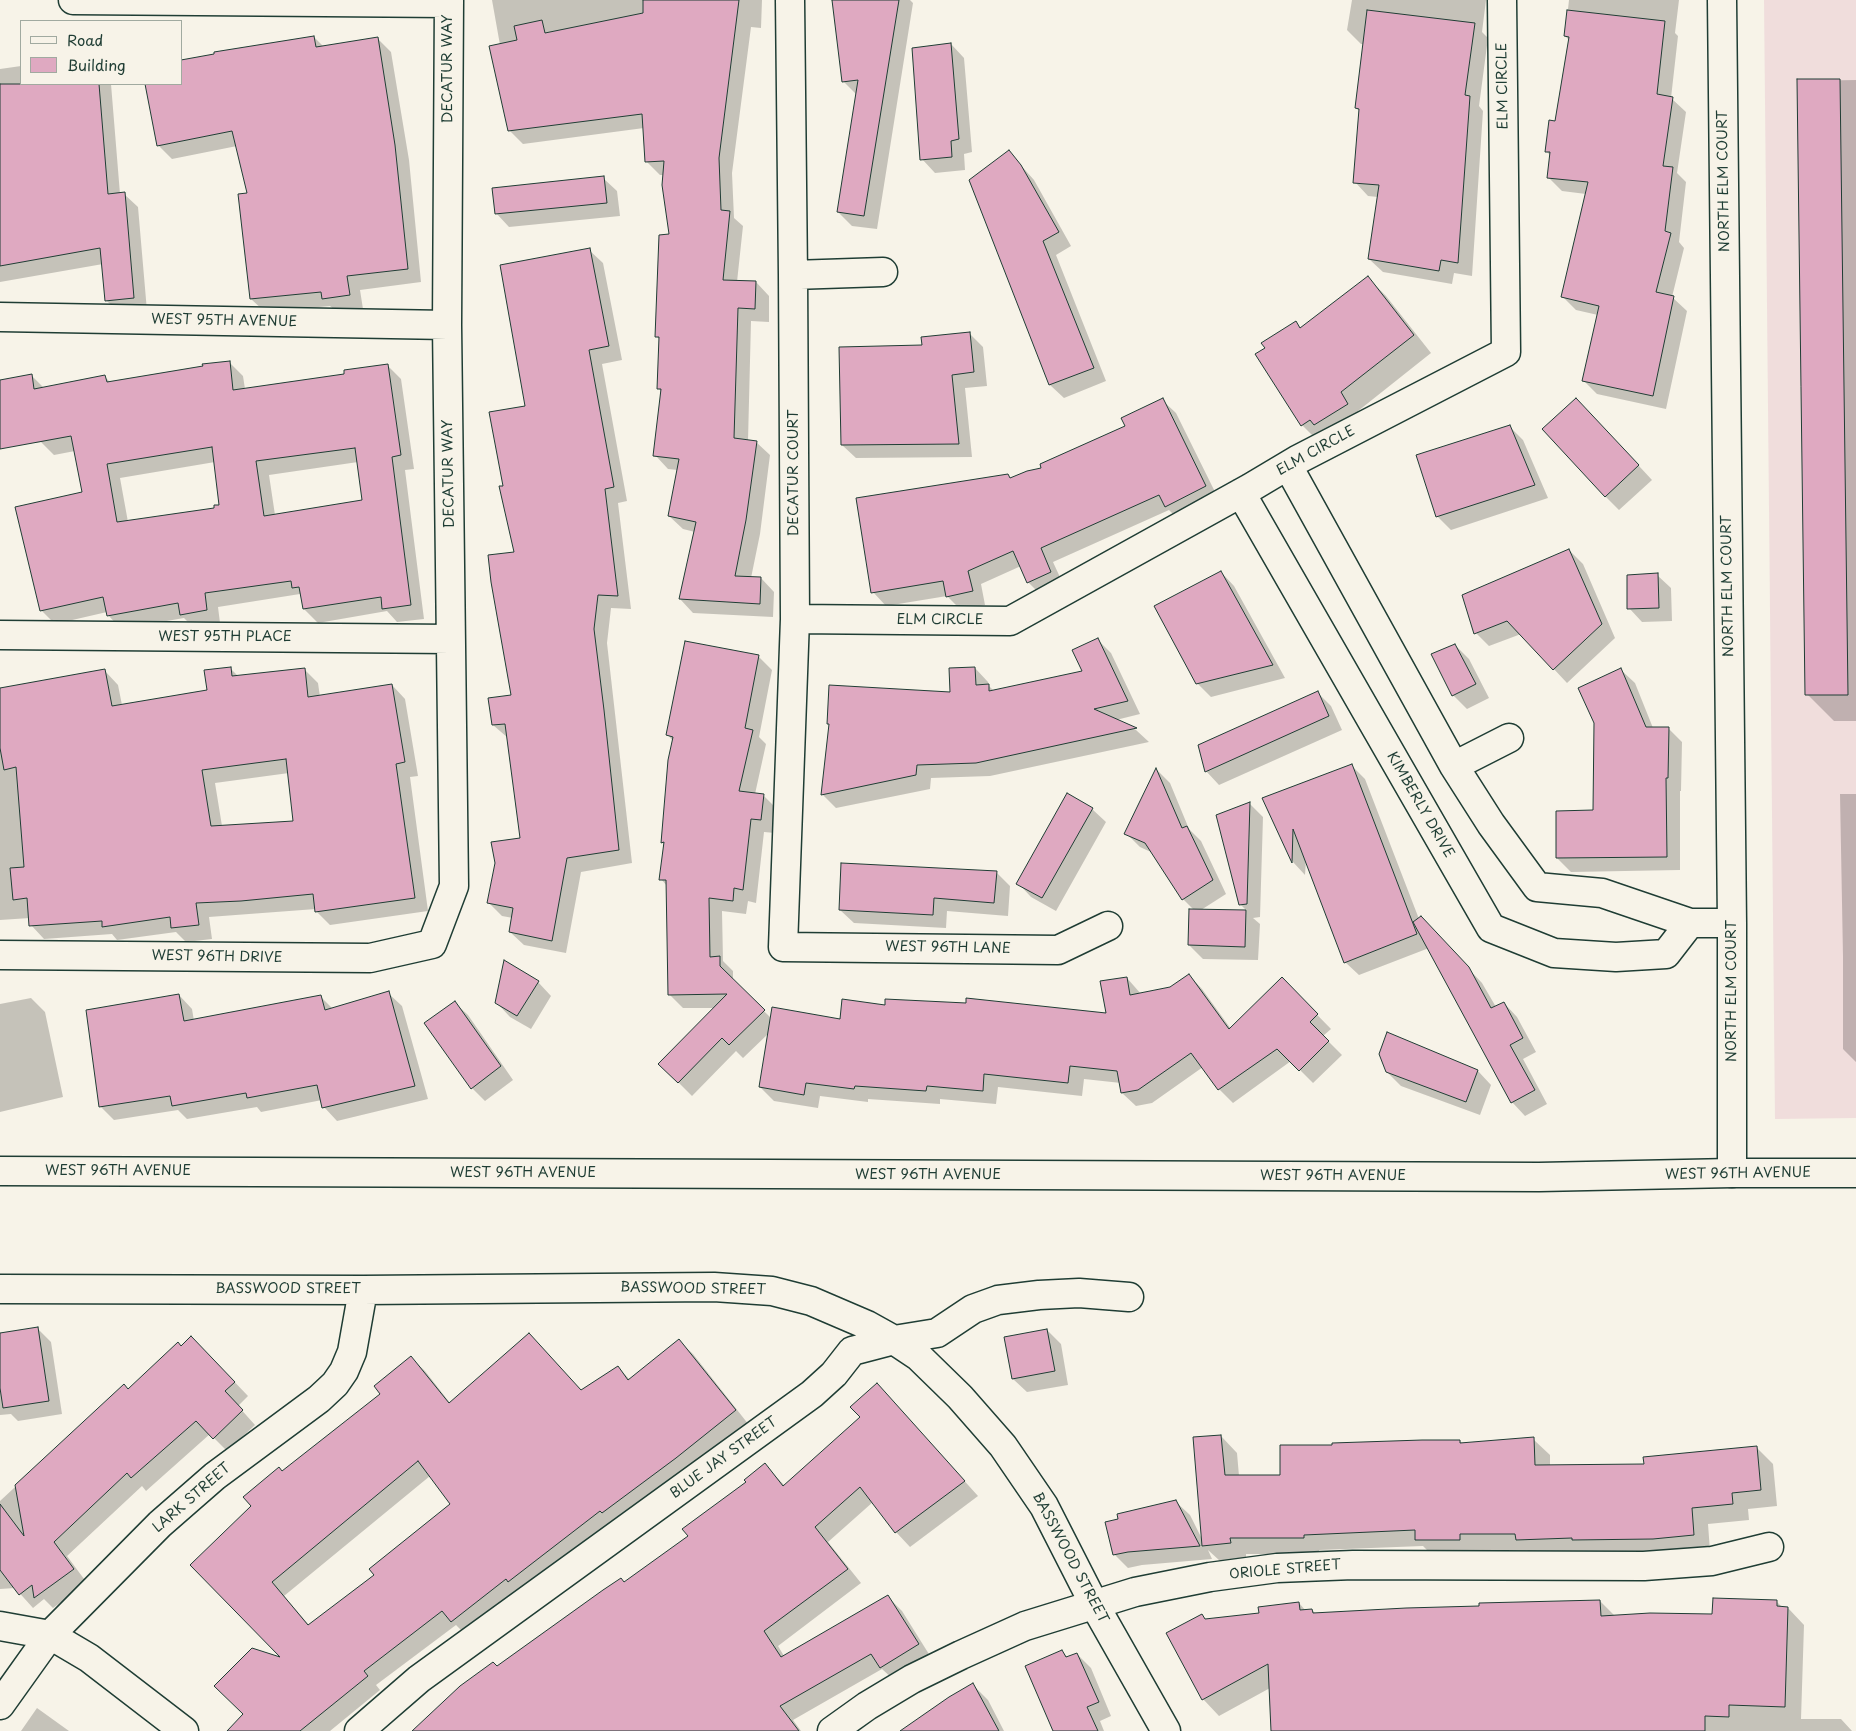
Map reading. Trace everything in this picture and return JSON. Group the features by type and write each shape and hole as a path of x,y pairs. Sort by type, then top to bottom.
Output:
{"street":[{"path":"73,0 449,1"},
{"name":"DECATUR COURT","path":"784,947 795,619 794,275 790,0"},
{"name":"ELM CIRCLE","path":"795,619 1010,621 1288,466 1506,352 1502,0"},
{"name":"NORTH ELM COURT","path":"1722,0 1732,923 1732,1173"},
{"name":"DECATUR WAY","path":"432,944 454,886 447,325 449,1"},
{"path":"794,275 883,272"},
{"name":"WEST 95TH AVENUE","path":"0,317 447,325"},
{"path":"1288,466 1454,766 1491,824 1538,887 1602,893 1690,923 1732,923"},
{"name":"KIMBERLY DRIVE","path":"1241,493 1491,928 1554,952 1616,957 1666,954 1690,923"},
{"name":"WEST 95TH PLACE","path":"0,635 450,639"},
{"path":"1454,766 1509,738"},
{"name":"WEST 96TH LANE","path":"784,947 1058,950 1108,926"},
{"name":"WEST 96TH DRIVE","path":"0,954 370,958 432,944"},
{"name":"WEST 96TH AVENUE","path":"0,1171 1519,1177 1856,1173"},
{"name":"BASSWOOD STREET","path":"0,1288 363,1290 714,1287 772,1291 811,1301 867,1325 918,1356 960,1397 1003,1446 1044,1506 1094,1604 1166,1731"},
{"name":"LARK STREET","path":"0,1705 50,1635 160,1524 215,1476 335,1384 344,1372 352,1352 363,1290"},
{"name":"BLUE JAY STREET","path":"359,1731 419,1679 812,1394 834,1374 852,1351 894,1340 937,1333 972,1308 998,1300 1079,1293 1129,1297"},
{"name":"ORIOLE STREET","path":"832,1731 875,1701 912,1679 961,1654 1025,1626 1135,1592 1210,1577 1277,1568 1353,1565 1644,1566 1712,1561 1769,1547"},
{"path":"0,1626 50,1635 89,1658 184,1731"}],"shaded area":[{"path":"1764,0 1856,0 1856,1118 1775,1119"}],"building":[{"path":"643,0 739,0 719,158 721,210 730,211 723,280 756,281 755,309 738,308 734,438 757,441 746,520 735,576 761,577 760,604 679,599 696,522 668,516 679,459 653,456 661,389 657,389 659,337 655,337 659,235 669,234 662,185 664,161 645,162 642,114 508,131 489,46 517,40 514,26 542,20 545,33 643,13"},
{"path":"832,0 899,0 864,216 837,212 858,80 842,82"},
{"path":"1367,10 1475,23 1465,95 1470,96 1458,263 1441,260 1439,271 1368,259 1379,185 1353,183 1359,109 1355,108"},
{"path":"1567,10 1665,21 1657,94 1673,97 1663,166 1673,167 1665,231 1671,233 1656,292 1674,296 1653,396 1582,381 1599,306 1561,297 1588,182 1547,178 1550,152 1545,152 1549,120 1555,121 1569,37 1564,36"},
{"path":"314,36 316,47 378,37 395,145 408,269 347,276 350,295 322,299 321,292 250,299 238,194 247,193 232,131 157,146 145,85 182,85 182,60 214,54 214,52"},
{"path":"951,43 959,139 951,141 952,157 920,160 912,48"},
{"path":"1797,79 1840,79 1848,695 1805,695"},
{"path":"0,84 99,85 108,194 125,192 134,298 105,301 100,248 0,266"},
{"path":"1009,150 1021,165 1059,232 1043,241 1094,368 1049,385 969,180"},
{"path":"604,176 607,203 495,214 492,188"},
{"path":"590,248 609,346 589,350 614,487 605,489 618,596 598,595 594,629 619,850 567,858 552,941 509,932 513,908 487,903 495,863 491,842 520,838 505,724 492,725 488,698 511,695 488,555 514,552 499,486 503,486 489,412 525,406 500,265"},
{"path":"1368,276 1414,335 1341,392 1348,404 1314,425 1310,420 1301,426 1255,354 1265,348 1261,343 1296,321 1300,328"},
{"path":"970,332 974,372 952,375 959,444 841,445 839,347 922,345 921,337"},
{"path":"230,361 233,390 344,374 344,370 388,364 401,455 392,457 411,605 382,609 381,597 303,609 299,587 292,588 291,581 205,593 207,610 180,615 178,603 107,616 103,597 40,611 15,507 82,492 71,436 0,449 0,380 32,374 34,389 105,375 107,382 203,366 202,364","holes":["212,447 219,505 214,505 214,508 117,522 107,464","355,448 362,500 264,516 256,461"]},
{"path":"1163,398 1206,486 1165,507 1159,495 1041,548 1051,572 1027,583 1013,551 968,571 973,591 946,597 943,581 871,593 856,498 1008,474 1010,478 1041,468 1040,464 1125,426 1121,418"},
{"path":"1576,398 1639,465 1605,497 1542,429"},
{"path":"1510,425 1535,485 1436,517 1416,455"},
{"path":"1569,549 1602,624 1553,670 1507,621 1474,634 1462,595"},
{"path":"1221,571 1273,665 1196,684 1154,606"},
{"path":"1658,573 1659,608 1627,609 1627,575"},
{"path":"1098,638 1128,701 1094,709 1137,728 976,763 917,765 916,775 821,795 829,724 827,724 829,685 950,692 949,668 975,667 976,685 989,684 989,691 1082,671 1072,650"},
{"path":"685,641 759,655 745,728 753,730 739,791 764,794 761,820 751,819 743,890 734,888 733,901 709,898 710,957 720,956 720,966 765,1010 729,1045 722,1038 678,1083 658,1064 727,994 668,995 666,880 659,880 664,842 661,843 668,760 673,737 666,735"},
{"path":"1455,644 1476,684 1452,696 1431,654"},
{"path":"231,667 232,676 305,668 308,697 392,684 405,762 396,764 415,898 315,912 313,894 196,903 199,925 171,928 170,917 102,927 102,921 29,926 27,898 13,900 10,868 24,867 16,767 4,770 0,748 0,688 105,669 112,706 207,690 204,670","holes":["286,759 293,821 211,826 202,770"]},
{"path":"1621,668 1646,727 1669,727 1668,778 1666,778 1667,857 1556,858 1556,811 1593,810 1594,723 1578,688"},
{"path":"1318,691 1329,716 1205,772 1198,745"},
{"path":"1352,764 1417,934 1344,963 1293,829 1292,863 1262,798"},
{"path":"1156,768 1182,828 1187,826 1213,880 1182,900 1145,843 1124,834"},
{"path":"1067,793 1093,808 1042,898 1016,884"},
{"path":"1250,802 1247,904 1239,905 1216,815"},
{"path":"841,863 997,871 994,903 934,898 933,915 839,910"},
{"path":"1189,909 1246,910 1245,947 1188,945"},
{"path":"1421,916 1469,967 1491,1008 1504,1002 1523,1038 1510,1045 1535,1090 1511,1103 1413,922"},
{"path":"504,960 539,981 517,1016 495,1003"},
{"path":"1189,974 1229,1029 1282,977 1318,1014 1310,1022 1329,1041 1299,1071 1277,1049 1218,1090 1191,1053 1138,1090 1121,1093 1117,1071 1070,1066 1068,1083 984,1074 983,1091 927,1086 926,1091 855,1086 854,1089 806,1083 804,1095 759,1087 772,1007 840,1019 842,999 885,1005 885,999 966,1003 966,998 1106,1013 1100,981 1127,977 1130,995 1170,987"},
{"path":"389,991 415,1086 322,1108 317,1085 247,1098 246,1093 172,1106 170,1096 99,1107 86,1010 179,994 184,1021 321,995 325,1010"},
{"path":"455,1001 501,1066 471,1089 424,1023"},
{"path":"1387,1032 1478,1070 1466,1102 1386,1072 1379,1054"},
{"path":"38,1327 49,1401 3,1408 0,1388 0,1333"},
{"path":"1047,1329 1055,1371 1012,1379 1004,1337"},
{"path":"529,1333 581,1390 618,1366 628,1380 679,1339 736,1410 676,1458 602,1513 600,1511 508,1582 506,1579 451,1622 442,1611 364,1671 368,1676 300,1731 227,1731 243,1714 214,1686 252,1648 280,1657 190,1565 251,1506 243,1497 279,1467 282,1471 380,1394 374,1386 411,1356 449,1403","holes":["418,1461 450,1504 369,1569 374,1575 308,1625 272,1582"]},
{"path":"191,1336 235,1382 225,1391 243,1410 213,1439 196,1421 131,1478 127,1473 54,1542 74,1569 34,1598 32,1585 19,1595 0,1570 0,1504 24,1536 15,1485 124,1384 128,1389 178,1342 181,1346"},
{"path":"877,1383 965,1481 895,1533 860,1487 815,1527 848,1569 764,1631 781,1657 888,1595 919,1644 880,1668 871,1654 780,1706 799,1731 412,1731 460,1686 493,1662 497,1666 603,1590 621,1578 624,1582 688,1536 682,1529 746,1482 744,1480 765,1463 783,1486 860,1417 850,1407"},
{"path":"1221,1435 1225,1475 1280,1475 1280,1445 1332,1445 1332,1443 1422,1440 1460,1440 1460,1443 1534,1437 1535,1465 1644,1464 1643,1457 1757,1446 1761,1490 1732,1493 1733,1504 1692,1508 1694,1535 1653,1539 1572,1540 1572,1538 1516,1540 1515,1534 1460,1534 1460,1540 1415,1540 1415,1530 1304,1535 1304,1538 1230,1538 1231,1543 1202,1546 1193,1437"},
{"path":"1176,1500 1200,1546 1113,1555 1105,1522 1118,1519 1117,1514"},
{"path":"1713,1598 1777,1600 1777,1606 1788,1607 1785,1707 1729,1705 1729,1717 1705,1716 1705,1731 1271,1731 1268,1664 1202,1700 1166,1633 1202,1614 1205,1619 1259,1613 1258,1607 1299,1602 1300,1610 1312,1609 1313,1613 1479,1606 1479,1603 1600,1600 1601,1616 1650,1613 1712,1614"},
{"path":"1062,1650 1066,1657 1077,1653 1099,1702 1087,1707 1098,1731 1053,1731 1025,1666"},
{"path":"973,1683 999,1731 900,1731 949,1697"}]}
